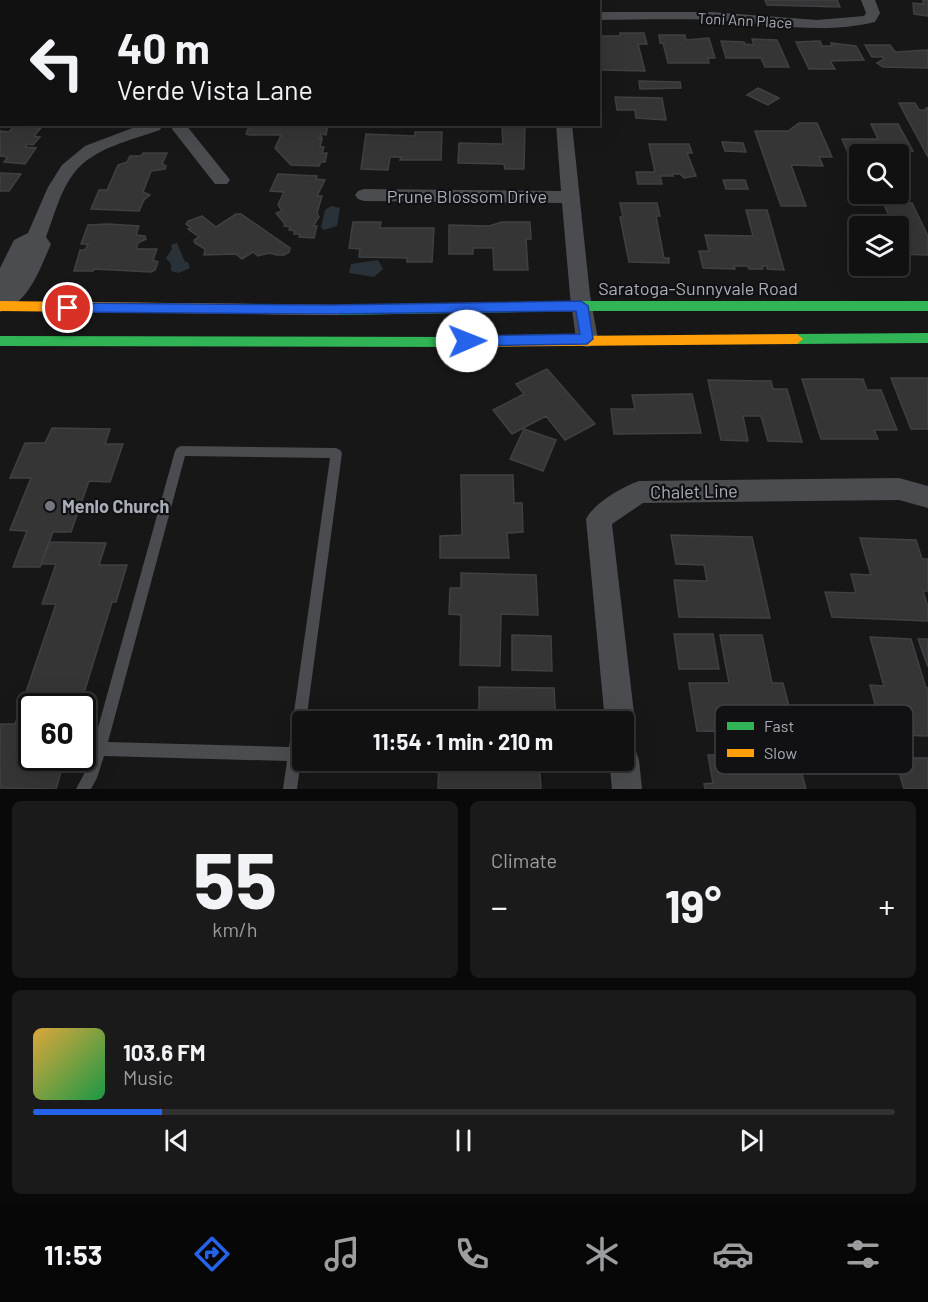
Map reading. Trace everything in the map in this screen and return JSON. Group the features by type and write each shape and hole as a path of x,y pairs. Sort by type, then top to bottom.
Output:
{"main road":[{"name":"Saratoga-Sunnyvale Road","path":"0,305 330,310 581,306 928,306"},
{"path":"0,341 327,343 587,339 928,338"}],"street":[{"name":"Toni Ann Place","path":"600,16 707,16 796,23 845,23 870,19 873,13 868,0"},
{"path":"0,289 21,244 36,237 63,177 72,163 88,152 152,126"},
{"path":"155,126 161,130 185,127 221,180"},
{"path":"564,126 581,306 587,339"},
{"name":"Prune Blossom Drive","path":"364,195 570,197"},
{"path":"0,305 21,286 41,244 36,237"},
{"name":"Chalet Line","path":"619,711 599,519 639,492 899,489 928,497"},
{"path":"625,771 627,789"}],"lane":[{"path":"82,789 90,778 99,749 181,451 336,453 301,711"},
{"path":"99,749 292,754"},
{"path":"290,789 293,771"}],"shaded area":[{"path":"331,206 340,208 337,226 324,230 321,227 325,210"},
{"path":"177,243 190,268 179,273 171,271 171,264 166,258 172,249 171,245"},
{"path":"378,260 383,269 374,277 349,273 351,264"}],"building":[{"path":"765,0 837,0 840,7 767,5"},
{"path":"923,0 928,0 928,16 914,14 913,3 923,4"},
{"path":"620,33 644,33 647,44 638,44 645,71 601,70 600,36 620,36"},
{"path":"659,35 685,35 686,40 709,38 715,58 708,58 709,63 668,63"},
{"path":"752,39 777,40 789,67 765,67 761,58 726,58 721,41 754,45"},
{"path":"820,41 822,46 832,46 831,43 856,46 864,60 830,61 835,69 809,69 796,42"},
{"path":"865,45 890,45 895,52 928,50 928,68 883,67 877,63 884,59 883,57 872,57"},
{"path":"639,81 680,82 681,88 640,89"},
{"path":"758,88 779,98 768,105 747,95"},
{"path":"615,97 662,98 666,120 636,118 635,110 617,110"},
{"path":"899,103 915,103 919,110 928,108 928,157"},
{"path":"799,123 817,123 832,157 819,157 823,166 791,165 806,206 781,206 755,131 788,131"},
{"path":"871,124 898,124 913,151 909,151 909,144 849,144 849,155 842,139 878,139"},
{"path":"14,126 41,128 34,136 40,137 33,145 27,144 25,147 36,148 25,164 4,162 8,157 0,156 0,131 9,132"},
{"path":"249,126 328,126 326,135 320,134 322,138 318,139 322,139 320,147 324,147 322,153 327,153 325,162 321,162 319,166 291,165 275,148 281,135 246,134"},
{"path":"502,126 525,126 524,169 505,169 504,164 458,163 459,143 503,144"},
{"path":"415,132 442,132 441,160 400,160 401,157 390,157 388,170 361,169 366,134 415,136"},
{"path":"722,142 743,143 746,152 725,151"},
{"path":"649,144 689,144 692,153 687,153 696,176 684,178 680,174 672,174 673,176 660,176 662,184 638,184 636,172 655,172"},
{"path":"143,153 167,153 162,164 166,166 165,169 151,171 143,192 150,195 144,200 139,211 91,209 99,190 107,190 118,165 127,162 130,156 141,156"},
{"path":"0,173 21,174 9,191 0,191"},
{"path":"278,174 317,176 316,179 325,180 317,196 322,196 317,213 319,217 313,226 317,226 314,238 299,237 300,234 294,234 295,231 284,226 285,224 276,213 282,211 278,205 284,192 270,191"},
{"path":"723,180 745,180 748,189 726,189"},
{"path":"620,203 657,203 660,216 656,216 664,258 669,258 669,263 629,262 620,217 623,217"},
{"path":"912,203 928,236 928,255 909,254 909,216 889,216 884,204"},
{"path":"746,210 767,210 784,270 767,269 767,266 762,266 763,269 749,269 748,266 734,266 735,269 703,268 699,251 709,251 705,235 753,236"},
{"path":"236,214 241,214 290,248 289,252 284,255 269,253 258,256 253,252 242,259 236,254 204,255 205,249 195,243 194,240 199,237 188,229 191,228 186,224 188,221 202,216 216,227"},
{"path":"353,222 381,222 380,228 434,228 432,262 407,262 407,258 359,257 360,249 349,248"},
{"path":"502,222 530,222 531,239 526,239 528,270 494,270 493,248 473,248 473,254 449,254 449,225 489,226"},
{"path":"88,225 139,226 136,235 145,236 146,239 138,243 136,249 157,249 153,260 158,262 155,270 151,272 94,269 93,271 74,271 80,250 85,250 88,244 81,244"},
{"path":"547,369 595,424 565,440 546,416 512,434 493,410 524,394 516,384"},
{"path":"891,378 928,378 928,429 911,429"},
{"path":"802,379 863,379 867,390 881,390 897,430 874,430 878,439 821,439"},
{"path":"708,380 771,381 773,389 787,389 802,442 768,441 761,416 743,416 748,441 721,440"},
{"path":"692,394 701,433 614,434 611,409 635,409 632,395"},
{"name":"Menlo Church","path":"52,428 110,429 105,444 123,444 110,482 89,481 71,532 53,532 40,567 13,567 27,531 10,530 31,478 10,478 25,443 45,443"},
{"path":"524,429 556,440 543,471 510,459"},
{"path":"461,475 513,475 514,503 522,503 523,532 507,533 509,558 440,558 440,536 462,535"},
{"path":"671,535 752,537 770,618 679,617 674,580 707,581 704,565 676,564"},
{"path":"860,538 916,540 922,559 928,559 928,591 923,591 928,607 928,621 832,617 825,592 856,593 851,574 871,575"},
{"path":"49,542 106,543 99,565 127,565 116,602 112,602 84,693 26,693 56,604 42,604 56,564 41,564"},
{"path":"461,573 536,575 538,615 501,614 500,666 460,665 461,615 449,614 450,588 461,588"},
{"path":"674,634 713,634 719,669 679,669"},
{"path":"512,635 551,636 552,671 512,670"},
{"path":"720,635 762,635 772,683 783,683 789,705 715,705 715,731 697,731 689,683 729,683"},
{"path":"870,637 911,639 926,688 928,688 928,736 913,736 913,705 875,705 870,685 884,686"},
{"path":"918,639 928,639 928,667"},
{"path":"479,687 554,688 555,711 479,711"},
{"path":"18,715 18,771 61,771 56,789 0,788 0,724 15,724"},
{"path":"708,755 715,755 715,774 802,774 806,789 705,789 704,784 713,783"},
{"path":"913,758 928,758 928,789 904,789 900,774 913,774"},
{"path":"439,771 540,771 541,789 438,789"}],"traffic: fast":[{"path":"337,310 581,306 928,306"},
{"path":"797,339 928,338"},
{"path":"0,341 466,342"}],"traffic: slow":[{"path":"0,306 337,310"},
{"path":"466,342 797,339"}],"place":[{"name":"Menlo Church","path":"50,506"}],"route":[{"path":"68,308 330,310 581,306 587,339 467,341"}]}
